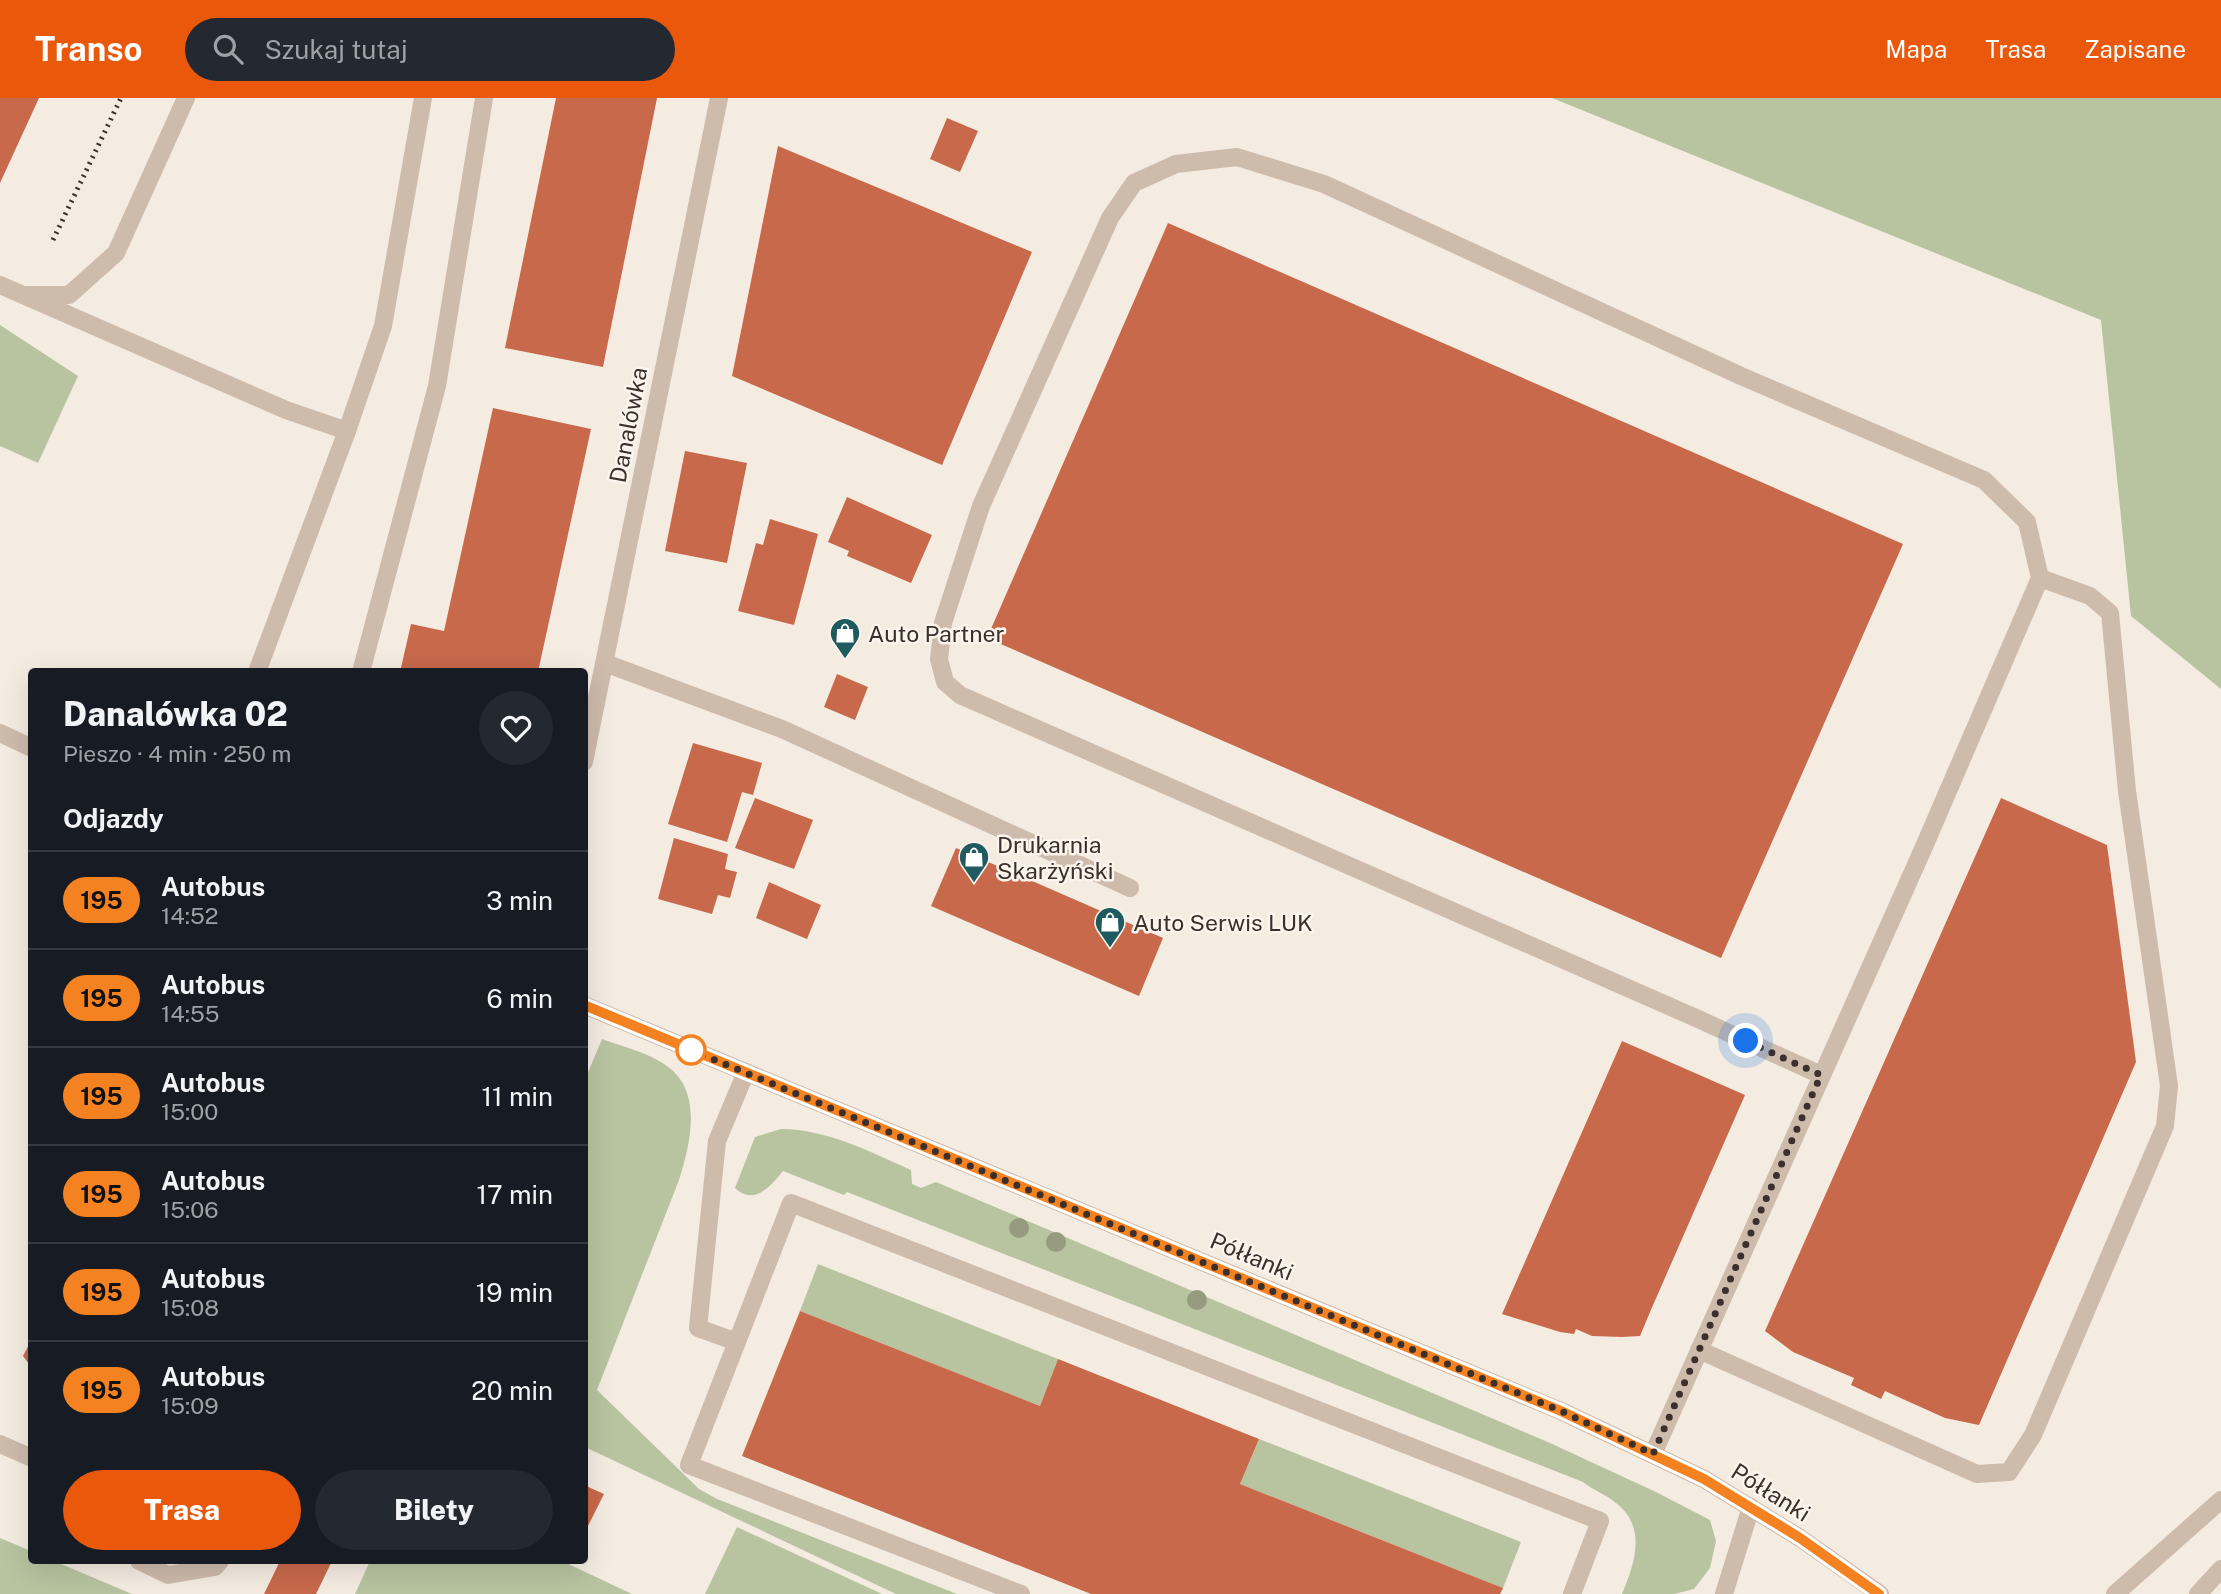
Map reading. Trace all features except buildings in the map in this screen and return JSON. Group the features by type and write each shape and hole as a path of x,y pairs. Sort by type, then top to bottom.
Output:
{"street":[{"path":"23,295 69,295 116,253 186,98"},
{"path":"258,668 383,326 423,98"},
{"path":"362,668 437,386 484,98"},
{"name":"Danalówka","path":"588,743 719,98"},
{"path":"1653,1454 1923,849 2040,578 2027,522 1984,480 1741,376 1324,184 1237,157 1176,164 1133,183 1110,218 981,506 943,623 939,659 946,682 960,695 1821,1075"},
{"path":"0,285 286,410 347,431"},
{"path":"1699,1350 1977,1474 2009,1472 2033,1435 2165,1126 2169,1086 2127,791 2110,613 2090,596 2040,578"},
{"path":"605,663 782,729 1130,888"},
{"path":"0,733 28,746"},
{"name":"Półłanki","path":"588,1007 1561,1411 1704,1479 1800,1538 1880,1594"},
{"path":"737,1342 698,1328 717,1142 746,1072"},
{"path":"1021,1594 689,1465 791,1203 1600,1521 1572,1594"},
{"path":"0,1444 28,1456"},
{"path":"2115,1594 2221,1500"},
{"path":"1724,1594 1751,1507"},
{"path":"145,1564 168,1575 215,1567 218,1564"},
{"path":"2198,1594 2221,1569"}],"green space":[{"path":"1552,98 2221,98 2221,689 2131,616 2101,320"},
{"path":"0,325 78,376 38,463 0,446"},
{"path":"602,1039 631,1049 661,1062 676,1074 684,1085 691,1111 689,1140 679,1180 597,1390 699,1489 717,1499 957,1594 896,1594 588,1448 588,1072"},
{"path":"781,1129 832,1137 864,1149 911,1170 912,1184 921,1188 936,1182 1550,1443 1656,1492 1710,1520 1716,1541 1710,1568 1694,1589 1674,1594 1622,1594 1636,1546 1632,1523 1616,1503 1583,1482 847,1192 844,1195 783,1171 762,1192 749,1195 742,1193 735,1188 755,1137"},
{"path":"818,1264 1058,1359 1040,1406 800,1311"},
{"path":"1259,1439 1521,1542 1503,1588 1240,1484"},
{"path":"737,1527 882,1594 705,1594"},
{"path":"0,1538 28,1550 28,1564 61,1564 132,1594 0,1594"},
{"path":"369,1564 568,1564 632,1594 355,1594"}],"railway":[{"path":"53,240 121,98"}],"bus line":[{"name":"195","path":"588,1007 1561,1411 1704,1479 1800,1538 1879,1594"}],"place":[{"name":"Auto Partner","path":"845,660"},
{"name":"Drukarnia Skarżyński","path":"974,884"},
{"name":"Auto Serwis LUK","path":"1110,949"}],"route":[{"path":"691,1050 1561,1411 1653,1454 1821,1075 1746,1041"}]}
